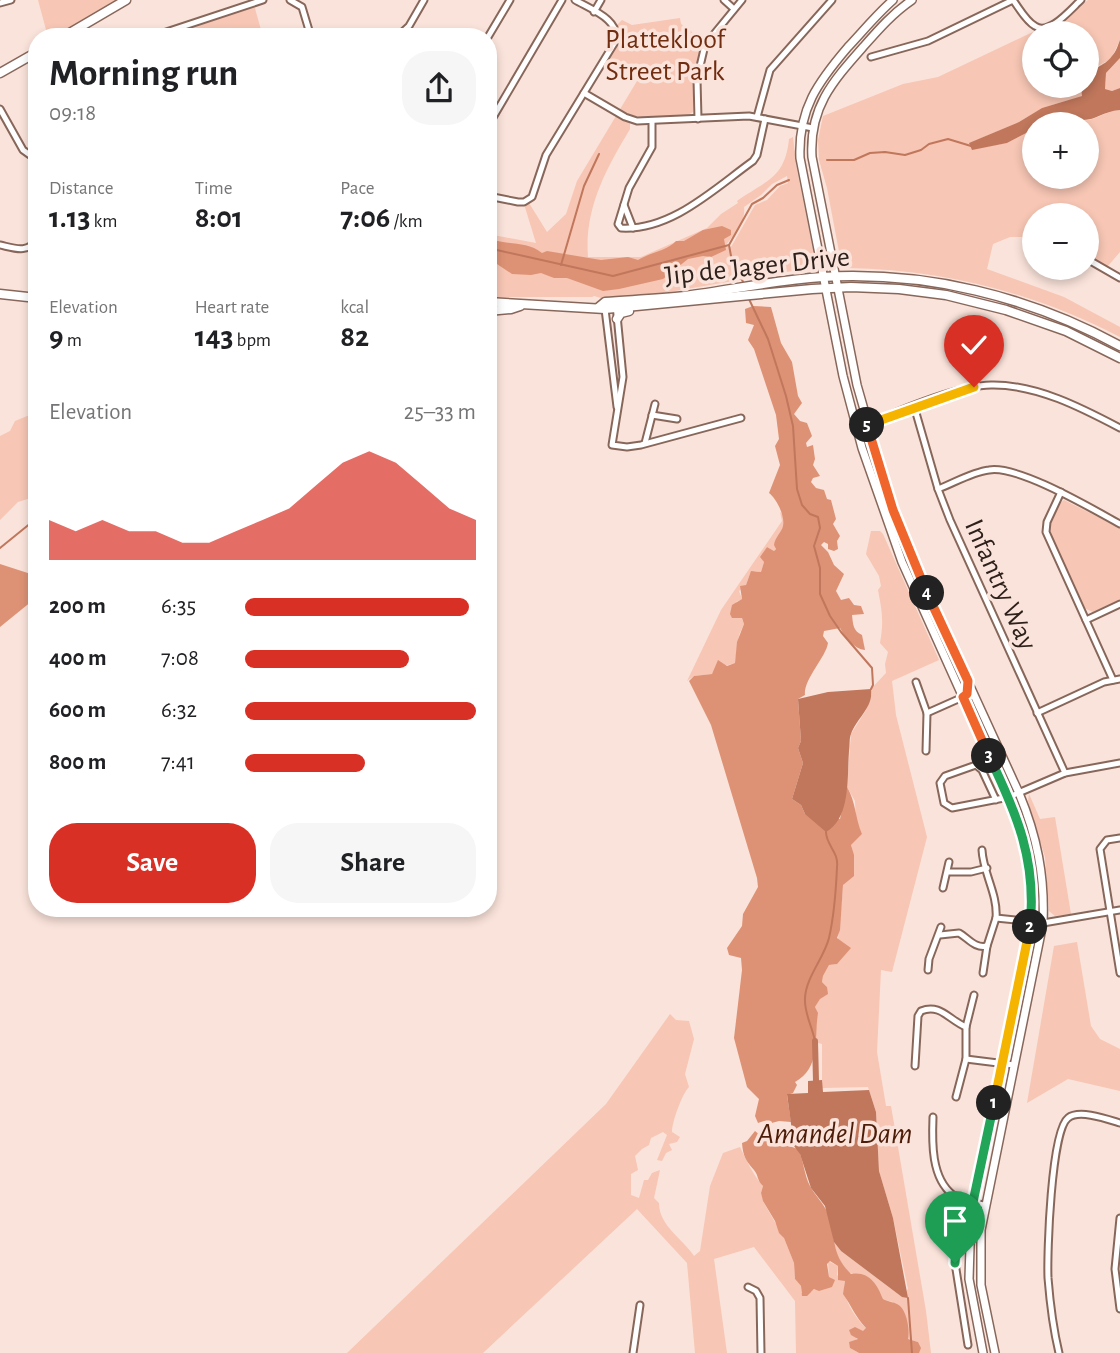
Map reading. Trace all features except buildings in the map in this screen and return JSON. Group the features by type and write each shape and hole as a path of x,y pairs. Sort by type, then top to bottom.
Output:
{"main road":[{"path":"78,28 126,0"},
{"path":"0,73 28,57"},
{"name":"Jip de Jager Drive","path":"616,305 761,288 823,277 902,278 978,290 1053,314 1120,345"},
{"name":"Jip de Jager Drive","path":"761,288 838,287 923,292 986,304 1052,326 1120,358"},
{"name":"Jip de Jager Drive","path":"497,302 520,306 603,306 707,299 726,292"},
{"path":"0,294 28,297"},
{"path":"617,319 623,312 689,305 707,299"},
{"name":"Jip de Jager Drive","path":"497,310 520,306"}],"street":[{"path":"0,3 11,0"},
{"path":"176,28 263,0"},
{"path":"290,0 302,7 309,28"},
{"path":"302,7 306,0"},
{"path":"407,28 424,0"},
{"path":"493,28 510,0"},
{"path":"497,112 562,0"},
{"path":"497,198 524,202 532,197 546,155 617,36 612,23 575,0"},
{"path":"594,12 601,0"},
{"path":"724,0 734,9"},
{"path":"698,119 697,79 704,48 710,37 742,0"},
{"path":"757,117 771,70 832,0"},
{"path":"893,0 873,19 820,81 801,126 801,166 843,376 874,488 906,572 1009,797 1030,863 1031,923 973,1202 969,1279 983,1353"},
{"path":"912,0 884,24 831,84 817,111 811,146 813,171 867,425 904,537 1019,793 1032,824 1040,858 1043,923 985,1205 980,1246 981,1285 995,1353"},
{"path":"871,57 931,40 1013,0 1032,24 1043,29 1051,26 1081,0"},
{"path":"584,93 625,117 652,121 757,117 813,128"},
{"path":"0,109 3,120 28,154"},
{"path":"652,121 652,147 629,188 618,225 623,228 646,226 681,212 753,161 757,157 765,119"},
{"path":"624,205 633,228"},
{"path":"0,246 23,250 28,248"},
{"path":"1099,266 1120,278"},
{"path":"616,305 623,377 612,445 627,447 741,418"},
{"path":"603,306 617,414"},
{"path":"867,425 974,387 1004,386 1028,390 1063,402 1120,428"},
{"path":"645,443 654,404"},
{"name":"Infantry Way","path":"914,407 937,489 1065,774"},
{"path":"652,415 677,419"},
{"path":"937,489 983,471 994,470 1044,484 1120,524"},
{"path":"1037,713 1104,682 1117,680 1046,532 1047,522 1061,492"},
{"path":"1086,620 1120,604"},
{"path":"927,713 967,694 968,681"},
{"path":"916,682 927,713 926,751"},
{"path":"963,697 981,711"},
{"path":"996,800 982,769 975,765 943,777 940,783 944,803 950,807 996,800 1009,797 1065,774 1120,763"},
{"path":"1120,838 1107,840 1100,849 1120,973"},
{"path":"982,849 982,862 987,868 996,911 983,973"},
{"path":"943,888 944,879 949,872 949,862"},
{"path":"949,872 987,868"},
{"path":"996,918 1043,923 1120,910"},
{"path":"928,970 941,927"},
{"path":"940,935 959,933 972,943 987,946"},
{"path":"956,1097 965,1059 966,1027 974,995"},
{"path":"915,1066 918,1016 921,1011 928,1008 942,1010 951,1020 966,1027"},
{"path":"965,1059 1014,1065"},
{"path":"1059,1353 1053,1325 1048,1263 1049,1218 1059,1132 1065,1121 1075,1115 1120,1123"},
{"path":"933,1117 933,1151 942,1181 953,1196 985,1205"},
{"path":"960,1199 955,1263 968,1345"},
{"path":"1120,1218 1115,1269 1120,1309"},
{"path":"748,1287 756,1291 760,1298 761,1353"},
{"path":"633,1353 640,1306"}],"green space":[{"path":"38,0 120,0 72,28 46,28"},
{"path":"1088,0 1120,0 1120,40 1111,59 1099,65 1099,21 1063,21"},
{"path":"254,5 260,28 184,28"},
{"name":"Plattekloof Street Park","path":"680,18 681,24 704,41 694,78 693,112 678,117 657,118 619,111 640,76 608,59 618,41 617,25 622,20 632,25"},
{"path":"1022,37 1022,98 1076,98 1035,112 1022,112 1022,120 1019,122 970,143 972,149 1007,143 1022,135 1022,189 1099,189 1099,116 1120,110 1120,252 1107,267 1099,263 1099,203 1022,203 1022,237 1010,237 993,244 987,269 1064,297 1120,327 1120,337 1054,308 988,286 919,273 847,268 841,262 819,160 818,140 823,116 903,84 938,77"},
{"path":"1120,58 1120,88 1112,91 1105,89 1106,73"},
{"path":"616,116 630,122 630,129 598,190 590,222 588,257 641,257 707,228 721,214 738,203 737,201 773,177 783,162 789,139 793,137 814,254 811,263 804,269 663,293 601,298 497,297 497,236 536,243 524,204 529,203 547,232 566,214 577,181","holes":["787,176 788,183 780,186 767,200 755,205 731,247 727,247 742,222 744,207 772,184"]},
{"path":"28,416 28,499 18,502 0,520 0,436 10,431 15,421"},
{"path":"1064,500 1120,528 1120,600 1093,612 1084,608 1050,534 1053,515"},
{"path":"780,512 784,525 776,548 774,551 767,547 761,557 764,562 761,572 750,574 746,585 739,591 742,599 736,602 744,624 739,635 735,663 715,669 712,674 694,676 687,681 721,610 782,521"},
{"path":"871,531 880,531 883,534 939,660 892,681 896,715 927,837 892,972 881,970 877,1052 886,1106 891,1106 931,1353 919,1353 918,1342 908,1339 906,1319 901,1309 893,1302 883,1299 874,1284 849,1273 837,1257 834,1242 841,1251 902,1297 908,1289 893,1218 879,1171 876,1112 868,1087 822,1088 822,1044 815,1042 815,1007 827,987 822,982 823,976 829,965 837,964 843,887 853,857 851,845 862,834 856,821 855,801 847,787 851,734 866,710 872,694 871,689 886,673 888,652 880,643 882,616 878,590 881,586 879,576 866,554"},
{"path":"1029,794 1040,819 1055,817 1071,914 1055,916 1049,911 1045,857 1028,801"},
{"path":"1077,942 1091,1026 1100,1039 1120,1049 1120,1091 1068,1079 1027,1103 1054,946"},
{"path":"670,1014 676,1020 689,1021 694,1039 685,1074 689,1087 672,1127 672,1132 680,1137 677,1142 669,1144 672,1150 666,1153 662,1161 657,1160 667,1135 663,1132 651,1138 649,1145 635,1156 638,1170 631,1174 631,1195 639,1198 644,1180 648,1180 652,1173 660,1170 654,1198 659,1203 667,1225 694,1256 700,1251 710,1186 723,1153 740,1147 763,1186 761,1193 764,1203 784,1238 794,1263 795,1279 801,1286 801,1293 811,1292 829,1278 828,1261 838,1266 837,1275 845,1281 847,1300 853,1313 866,1328 853,1336 857,1336 856,1341 851,1341 850,1348 859,1353 796,1353 795,1301 754,1247 714,1259 727,1353 695,1353 687,1263 637,1209 483,1353 347,1353 606,1104"}],"shaded area":[{"path":"722,226 731,230 731,235 724,239 726,250 711,257 688,259 663,279 619,289 603,291 567,278 554,278 541,273 512,274 497,264 497,241 529,246 542,253 547,251 601,260 628,257 638,260 703,230"},
{"path":"753,306 771,307 781,343 792,362 798,396 802,403 794,414 800,421 807,423 812,436 806,443 807,447 813,445 813,465 820,476 813,478 811,482 816,488 824,490 827,499 831,500 836,519 833,524 840,536 837,541 838,549 834,551 828,549 828,544 824,542 821,545 834,565 844,574 836,591 841,600 849,598 854,605 861,606 864,614 852,615 855,629 862,635 865,650 847,639 840,628 824,631 823,636 828,643 826,649 807,683 805,695 798,699 801,741 798,748 803,763 792,799 801,805 805,814 840,819 847,787 862,834 851,845 854,876 843,885 837,938 851,948 837,964 829,965 823,976 822,982 827,987 828,994 820,999 815,1007 818,1013 813,1061 803,1076 795,1082 797,1085 793,1093 787,1095 791,1122 768,1124 764,1121 758,1123 755,1116 759,1099 747,1087 734,1038 742,970 741,958 729,955 727,948 742,926 743,914 758,887 757,878 711,725 689,681 694,676 712,674 718,660 727,666 735,663 737,642 744,624 742,618 732,618 732,605 742,599 740,586 746,585 751,571 761,572 764,562 760,557 767,547 774,551 776,549 774,545 783,525 780,510 769,493 780,465 775,446 779,439 776,415 754,349 748,340 754,325 746,323 745,309"},
{"path":"0,564 28,573 28,604 0,627"},
{"path":"755,1131 767,1141 784,1137 789,1146 798,1149 808,1182 828,1214 835,1246 844,1266 851,1274 867,1277 875,1284 883,1299 900,1306 907,1322 908,1339 918,1342 921,1348 919,1353 859,1353 850,1348 849,1342 858,1339 851,1335 849,1330 855,1327 863,1331 866,1328 843,1294 845,1281 838,1280 838,1266 830,1261 827,1264 829,1277 835,1280 832,1287 819,1291 814,1289 807,1296 802,1296 801,1286 795,1279 794,1263 784,1238 763,1201 763,1186 744,1155 742,1143"}],"water":[{"path":"1120,40 1120,58 1106,73 1105,89 1112,91 1120,88 1120,110 1099,116 1099,112 1035,112 1075,98 1099,98 1099,67 1115,53"},
{"path":"1022,120 1022,135 1007,143 972,150 969,143"},
{"path":"871,689 870,702 850,736 844,807 834,826 826,832 792,799 803,763 798,748 801,741 798,699 828,692"},
{"name":"Amandel Dam","path":"822,1080 823,1092 869,1090 876,1112 879,1171 893,1218 908,1298 902,1297 841,1251 834,1242 825,1206 811,1188 800,1154 794,1146 787,1094 808,1093 808,1081"}],"waterway":[{"path":"827,160 854,160 870,153 885,152 905,155 948,139 971,146"},
{"path":"561,265 584,186 599,154"},
{"path":"497,250 613,276 729,245 752,204 777,185 789,180"},
{"path":"729,245 743,282"},
{"path":"748,297 768,339 786,396 793,426 797,489 802,505 810,514 818,517 820,528 814,546 820,568 820,594 841,632 872,668 871,689"},
{"path":"0,548 28,525"},
{"path":"815,1041 805,1004 806,990 829,938 837,876 836,857 826,832"},
{"path":"815,1041 816,1081"},
{"path":"908,1298 912,1353"}],"route":[{"path":"955,1263 960,1199 973,1202 1030,930 1032,881 1020,824 963,697 967,694 968,681 893,510 867,425 974,387"}]}
